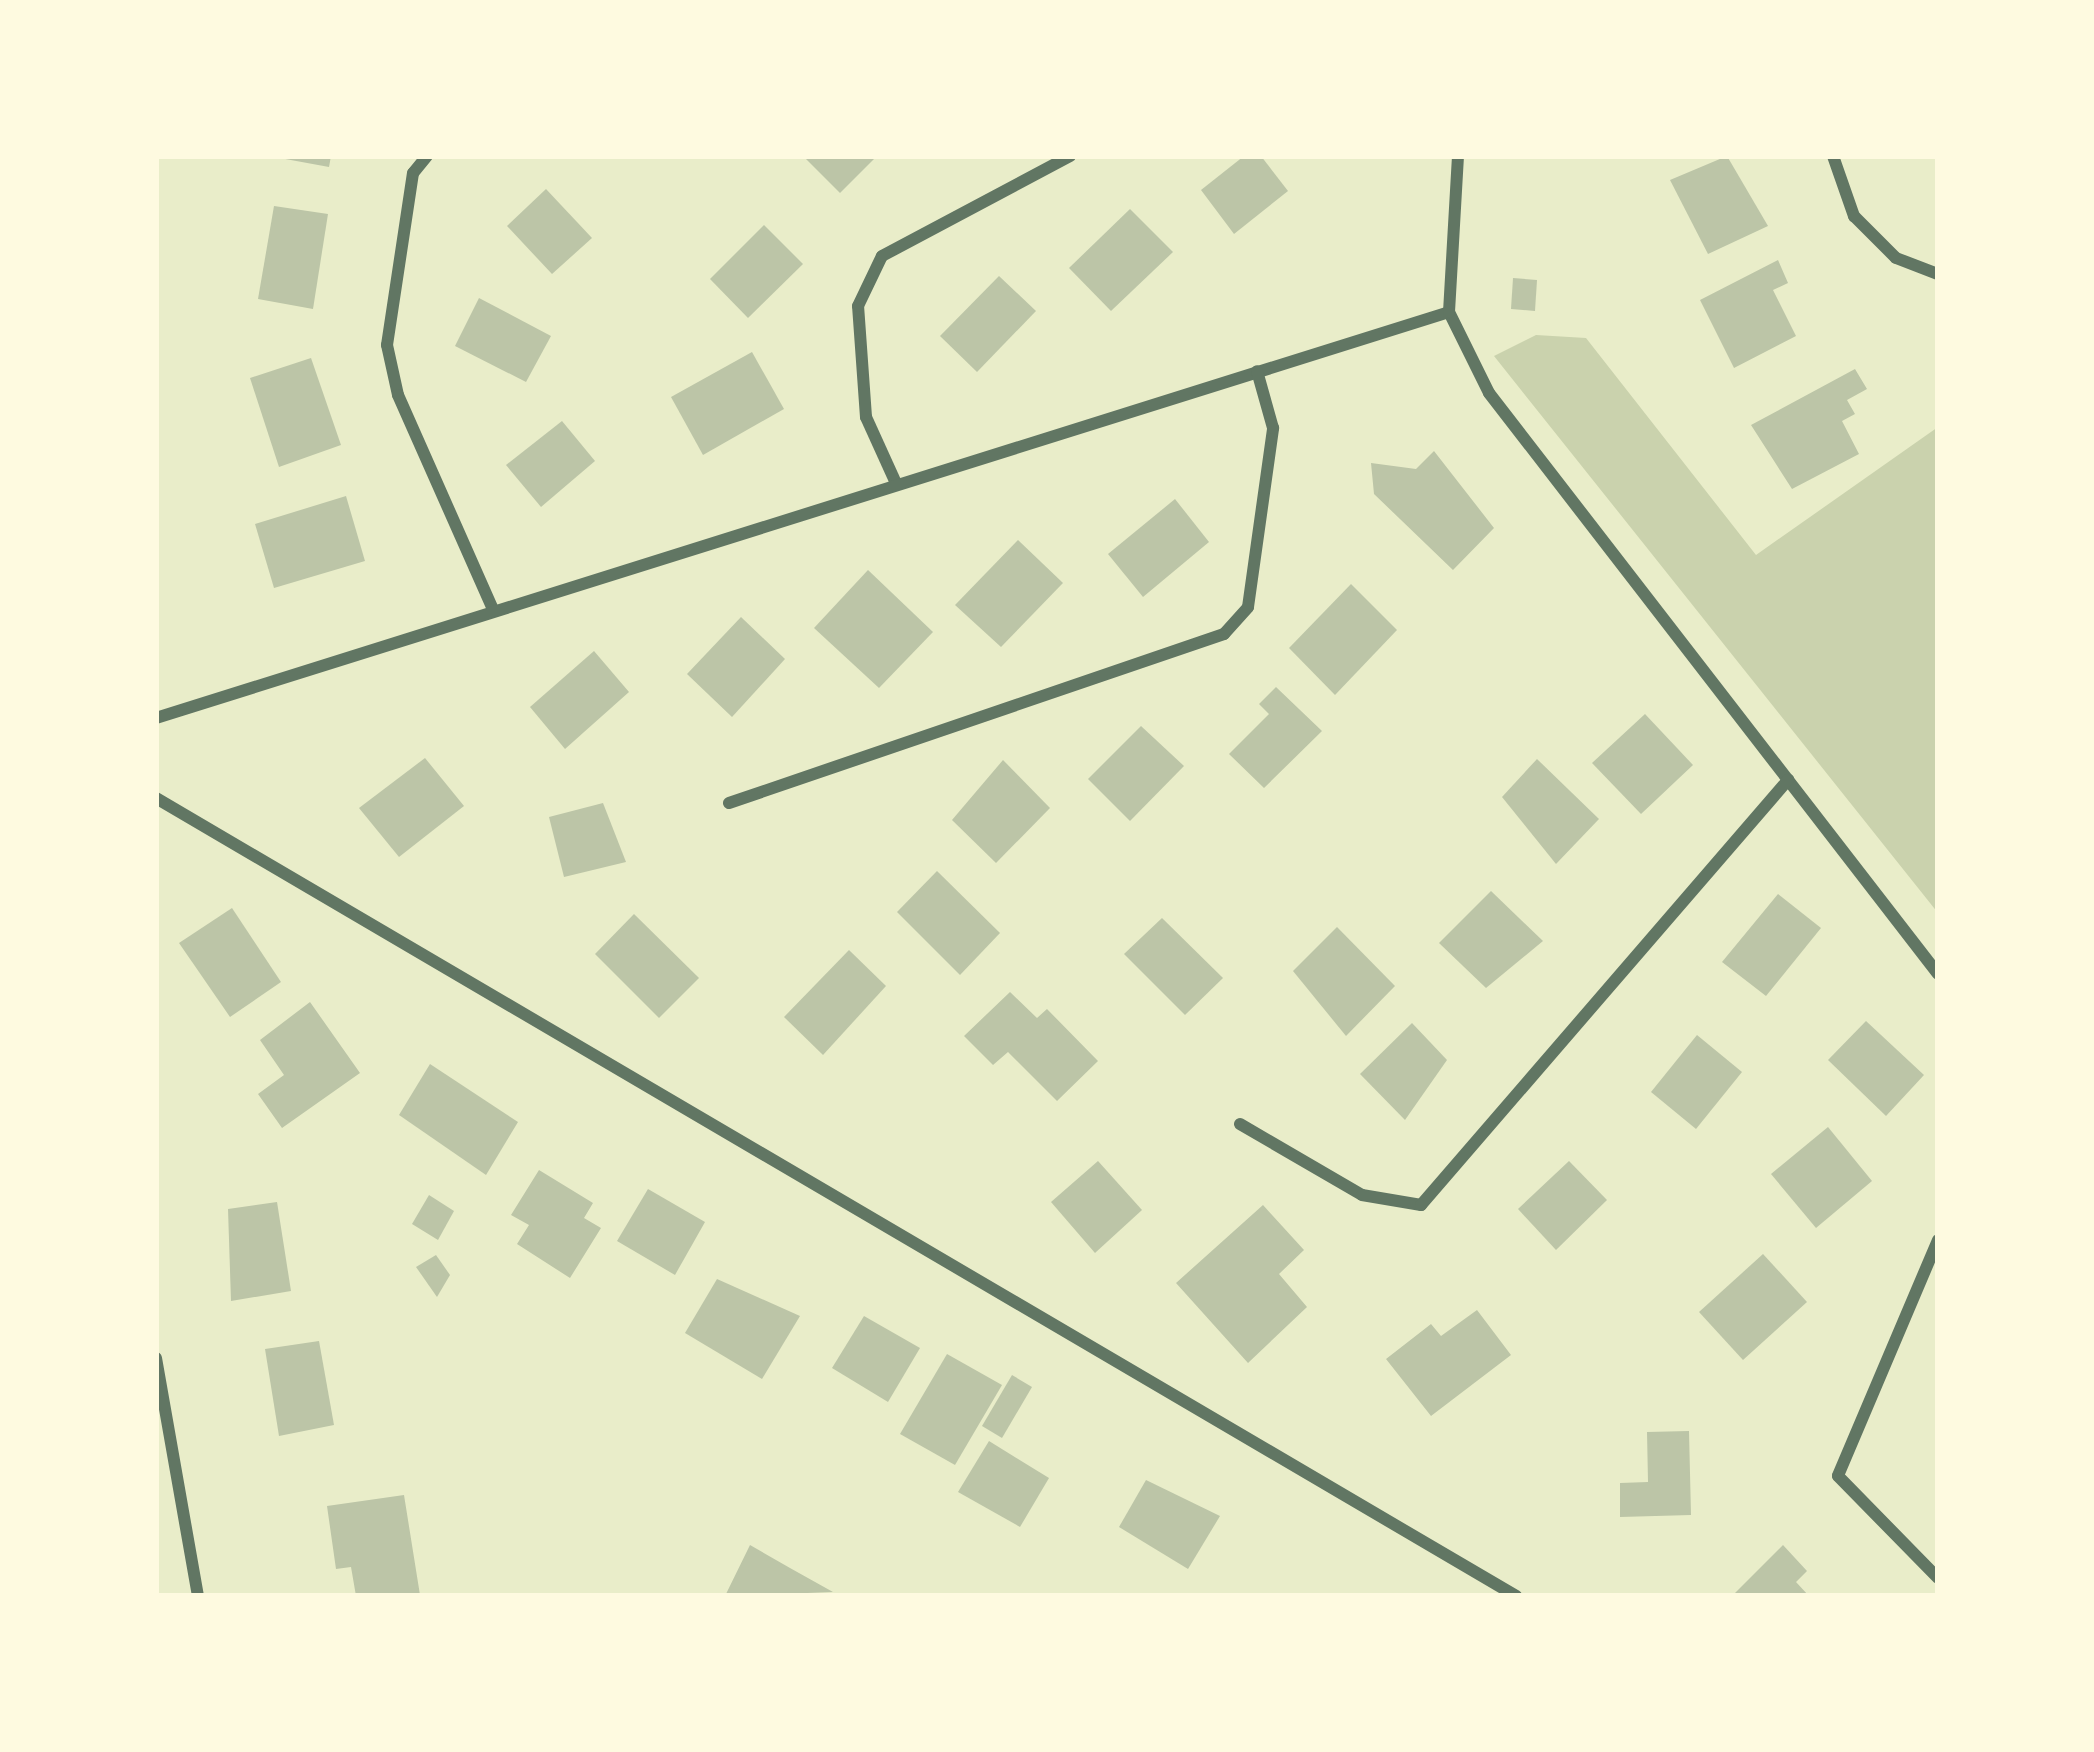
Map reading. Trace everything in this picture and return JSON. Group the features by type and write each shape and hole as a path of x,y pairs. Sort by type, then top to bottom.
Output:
{"street":[{"path":"427,156 413,173 387,345 398,395 492,607"},
{"path":"895,481 866,417 858,306 882,256 1070,156"},
{"path":"1458,156 1450,312 1489,394 1938,974"},
{"path":"1833,156 1854,216 1896,258 1938,274"},
{"path":"156,718 492,607 1450,312"},
{"path":"729,803 1224,634 1248,607 1273,428 1257,371"},
{"path":"1240,1124 1362,1195 1421,1205 1787,780"},
{"path":"156,798 1516,1596"},
{"path":"1938,1240 1838,1476 1938,1577"},
{"path":"156,1358 197,1596"}],"green space":[{"path":"1536,335 1586,338 1756,555 1938,427 1938,913 1494,356"}],"building":[{"path":"269,156 331,156 329,167"},
{"path":"803,156 877,156 840,193"},
{"path":"1244,156 1261,156 1288,191 1234,234 1201,190"},
{"path":"1727,156 1768,226 1708,254 1670,180"},
{"path":"546,189 592,238 552,274 507,226"},
{"path":"274,206 328,214 313,309 258,299"},
{"path":"1130,209 1173,252 1111,311 1069,268"},
{"path":"764,225 803,264 748,318 710,279"},
{"path":"1778,260 1788,283 1773,290 1796,336 1734,368 1700,300"},
{"path":"999,276 1036,311 977,372 940,336"},
{"path":"1513,278 1537,280 1535,311 1511,309"},
{"path":"479,298 551,336 526,382 455,346"},
{"path":"752,352 784,409 703,455 671,397"},
{"path":"311,358 341,445 279,467 250,378"},
{"path":"1855,369 1867,389 1847,400 1855,414 1842,421 1859,454 1792,489 1751,425"},
{"path":"562,421 595,461 541,507 506,465"},
{"path":"1434,451 1494,528 1453,570 1374,494 1371,463 1416,469"},
{"path":"346,496 365,561 274,588 255,524"},
{"path":"1175,499 1209,542 1143,597 1108,554"},
{"path":"1018,540 1063,583 1001,647 955,605"},
{"path":"868,570 933,632 879,688 814,628"},
{"path":"1351,584 1397,630 1335,695 1289,648"},
{"path":"741,617 785,659 732,717 687,674"},
{"path":"594,651 629,692 565,749 530,707"},
{"path":"1276,687 1322,731 1264,788 1229,754 1269,714 1259,704"},
{"path":"1645,714 1693,765 1641,814 1592,763"},
{"path":"1141,726 1184,766 1130,821 1088,779"},
{"path":"425,758 464,806 399,857 359,808"},
{"path":"1537,759 1599,819 1556,864 1502,797"},
{"path":"1003,760 1050,808 996,863 952,820"},
{"path":"603,803 626,862 564,877 549,817"},
{"path":"937,871 1000,933 960,975 897,912"},
{"path":"1491,891 1543,941 1486,988 1439,943"},
{"path":"1778,894 1821,928 1766,996 1722,962"},
{"path":"232,908 281,982 230,1017 179,943"},
{"path":"634,914 699,978 659,1018 595,954"},
{"path":"1162,918 1223,978 1185,1015 1124,954"},
{"path":"1337,927 1395,986 1346,1036 1293,971"},
{"path":"849,950 886,986 823,1055 784,1017"},
{"path":"1010,992 1037,1018 1047,1009 1098,1061 1057,1101 1008,1052 993,1065 964,1036"},
{"path":"310,1002 360,1073 282,1128 258,1094 284,1075 260,1040"},
{"path":"1866,1021 1924,1075 1886,1116 1828,1060"},
{"path":"1412,1023 1447,1060 1405,1120 1360,1074"},
{"path":"1697,1035 1742,1072 1696,1129 1651,1092"},
{"path":"430,1064 518,1122 486,1175 399,1115"},
{"path":"1828,1127 1872,1181 1816,1228 1771,1174"},
{"path":"1098,1161 1142,1210 1095,1253 1051,1202"},
{"path":"1569,1161 1607,1200 1556,1250 1518,1209"},
{"path":"539,1170 593,1203 584,1218 601,1228 570,1278 517,1244 529,1225 511,1215"},
{"path":"648,1189 705,1222 675,1275 617,1241"},
{"path":"429,1195 454,1211 438,1240 412,1224"},
{"path":"277,1202 291,1291 231,1301 228,1209"},
{"path":"1263,1205 1304,1250 1279,1274 1307,1307 1248,1363 1176,1283"},
{"path":"1763,1254 1807,1302 1743,1360 1699,1312"},
{"path":"436,1255 450,1275 437,1297 416,1267"},
{"path":"717,1279 800,1316 762,1379 685,1333"},
{"path":"1477,1310 1511,1355 1431,1416 1386,1359 1431,1324 1441,1336"},
{"path":"864,1316 920,1348 888,1402 832,1368"},
{"path":"319,1341 334,1425 279,1436 265,1349"},
{"path":"947,1354 1002,1385 955,1465 900,1434"},
{"path":"1012,1375 1032,1387 1002,1438 982,1426"},
{"path":"1689,1431 1691,1515 1620,1517 1620,1483 1648,1482 1647,1432"},
{"path":"989,1441 1049,1478 1020,1527 958,1492"},
{"path":"1146,1480 1220,1516 1188,1569 1119,1527"},
{"path":"404,1495 420,1595 356,1596 351,1567 336,1569 327,1506"},
{"path":"750,1545 790,1568 833,1592 725,1596"},
{"path":"1783,1545 1807,1571 1796,1582 1809,1596 1732,1596"}]}
